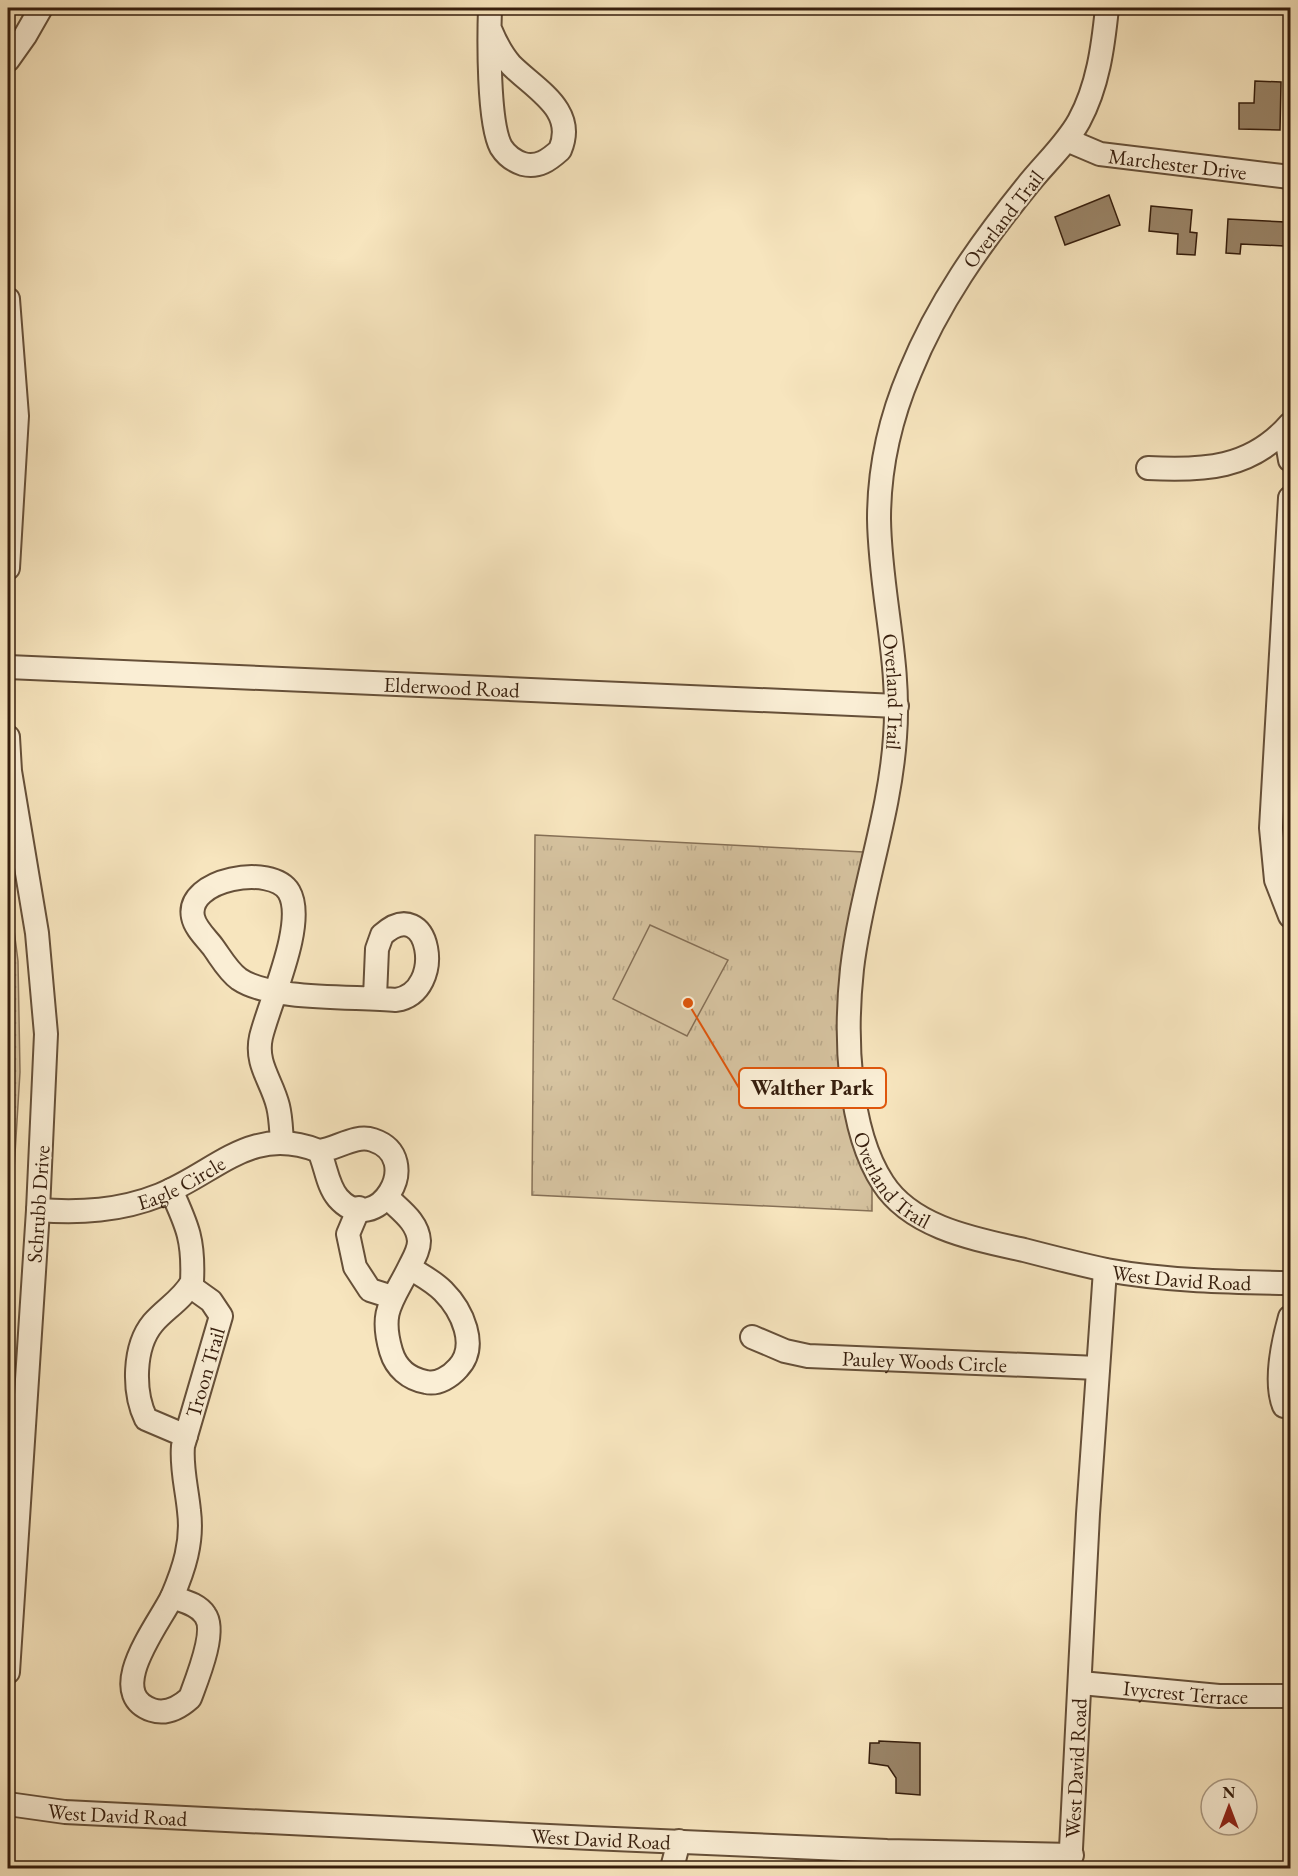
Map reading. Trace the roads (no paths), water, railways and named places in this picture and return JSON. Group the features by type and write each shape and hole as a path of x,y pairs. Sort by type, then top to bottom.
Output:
{"street":[{"path":"8,60 41,8"},
{"name":"Overland Trail","path":"1105,1270 934,1225 900,1202 884,1185 870,1158 861,1132 854,1092 850,1003 856,938 894,757 897,706 895,657 879,521 882,461 896,407 927,332 960,275 1029,183 1067,140 1092,91 1102,51 1107,8"},
{"path":"490,15 509,63 555,107 562,117 565,139 560,150 541,164 529,165 518,162 501,147 495,126 490,15"},
{"name":"Marchester Drive","path":"1067,140 1100,154 1290,177"},
{"path":"8,299 17,416 11,455 8,568"},
{"path":"1148,468 1191,471 1225,465 1255,451 1286,429 1290,460"},
{"path":"1290,498 1271,828 1276,880 1290,916"},
{"name":"Elderwood Road","path":"8,667 897,706"},
{"name":"Schrubb Drive","path":"8,737 10,771 38,933 44,990 45,1078 8,1672"},
{"path":"282,1142 278,1107 262,1069 259,1054 263,1029 276,992 288,956 292,900 288,891 273,879 256,877 219,883 197,897 192,906 194,921 230,970 241,980 276,992 375,998"},
{"path":"361,1140 372,1140 384,1147 396,1168 396,1180 388,1198 378,1205 359,1208 339,1198 330,1185 319,1151 361,1140"},
{"name":"Eagle Circle","path":"38,1210 107,1209 134,1204 171,1190 233,1154 251,1147 282,1142 302,1144 319,1151"},
{"path":"171,1190 191,1241 193,1274 190,1286"},
{"path":"388,1198 411,1221 418,1233 417,1253 387,1307 386,1329 392,1353 404,1372 417,1380 430,1383 442,1380 456,1371 464,1362 468,1345 466,1331 459,1313 443,1291 410,1268"},
{"path":"359,1208 348,1234 355,1267 370,1290 392,1296"},
{"name":"West David Road","path":"8,1804 65,1812 898,1851 1071,1862 1105,1270 1206,1281 1290,1283"},
{"name":"Troon Trail","path":"172,1597 189,1603 205,1614 210,1630 190,1698 170,1711 161,1712 141,1703 134,1694 131,1679 134,1667 172,1597 184,1566 190,1531 182,1460 186,1436 221,1316 211,1301 190,1286 147,1333 141,1345 137,1393 146,1419 186,1436"},
{"path":"1284,1406 1280,1389 1290,1317"},
{"name":"Pauley Woods Circle","path":"752,1337 784,1351 808,1356 1098,1368"},
{"name":"Ivycrest Terrace","path":"1081,1683 1219,1696 1290,1696"},
{"path":"672,1869 678,1841"}],"place":[{"name":"Walther Park","path":"688,1003"}]}
